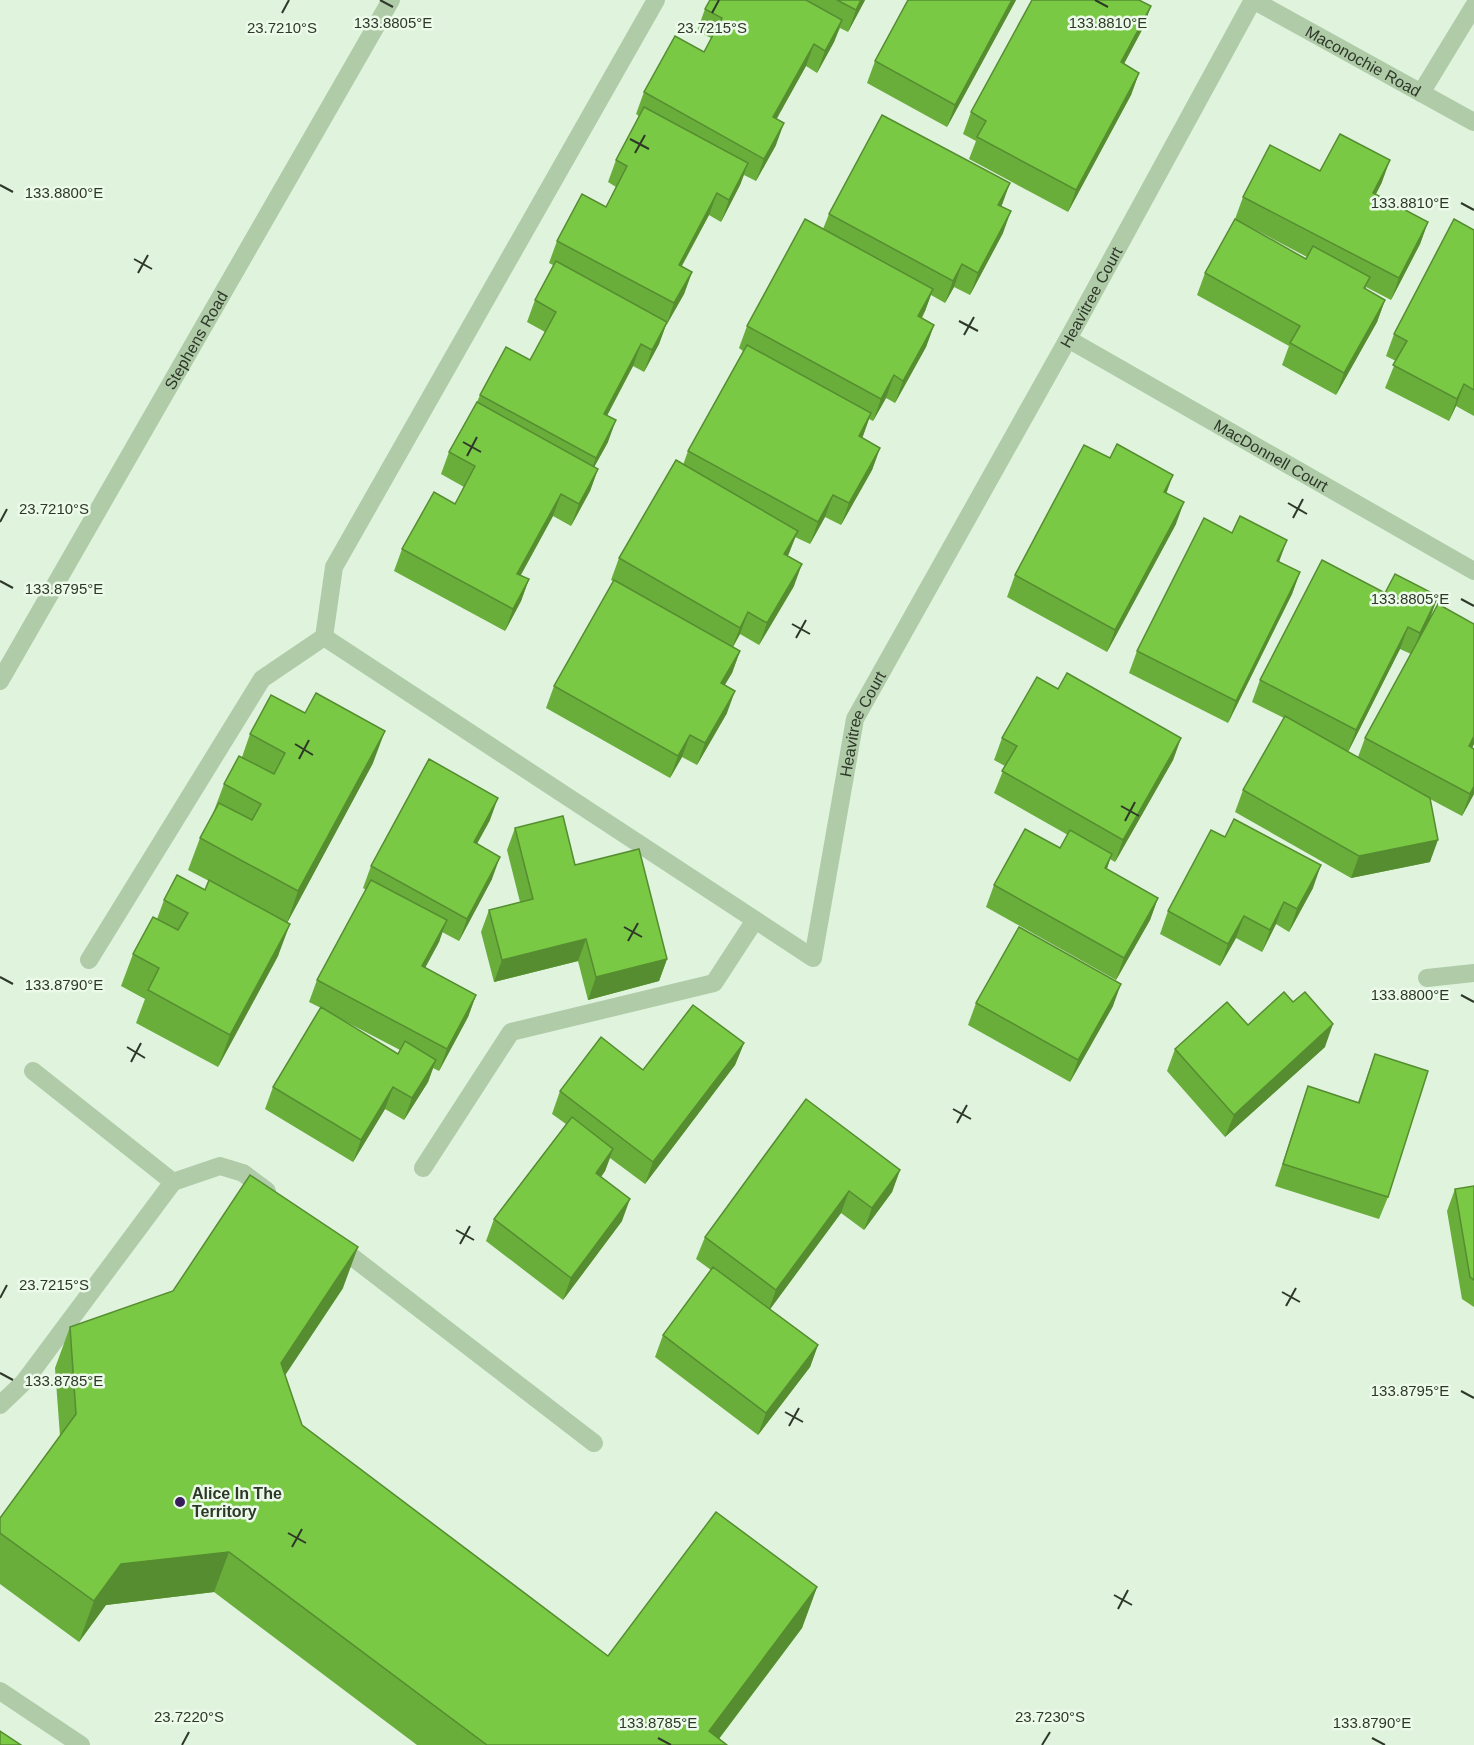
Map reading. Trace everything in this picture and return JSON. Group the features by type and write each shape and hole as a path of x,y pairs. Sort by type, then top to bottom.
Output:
{"street":[{"name":"Stephens Road","path":"0,681 391,0"},
{"path":"89,960 262,679 324,637 334,567 656,0"},
{"name":"Heavitree Court","path":"324,637 813,958 855,719 1068,339 1253,0"},
{"name":"Maconochie Road","path":"1253,0 1474,122"},
{"path":"1421,93 1474,6"},
{"name":"MacDonnell Court","path":"1068,339 1474,571"},
{"path":"423,1168 511,1032 714,983 755,920"},
{"path":"1427,978 1474,973"},
{"path":"33,1071 173,1182"},
{"path":"0,1405 24,1382 173,1182 220,1166 243,1173 281,1202"},
{"path":"319,1231 594,1443"},
{"path":"0,1691 81,1745"}],"building":[{"path":"710,0 806,0 842,20 825,51 814,44 773,117 784,123 764,159 644,92 675,36 704,52 722,18 705,9"},
{"path":"837,0 861,0 856,10"},
{"path":"908,0 1012,0 955,105 875,61"},
{"path":"1032,0 1139,0 1151,6 1121,62 1139,73 1076,190 977,137 986,121 971,112"},
{"path":"644,107 748,163 729,200 717,193 679,265 692,272 674,303 557,241 582,194 606,207 627,166 616,160"},
{"path":"882,115 1010,183 998,205 1011,211 978,273 962,264 953,281 829,214"},
{"path":"1340,134 1390,160 1373,193 1428,222 1399,278 1243,197 1270,145 1320,171"},
{"path":"805,219 933,289 918,316 934,325 903,381 894,375 881,399 747,326"},
{"path":"1235,219 1306,259 1313,246 1370,277 1364,288 1385,300 1344,373 1290,343 1300,326 1205,273"},
{"path":"1454,219 1474,230 1474,390 1464,384 1457,399 1393,365 1407,341 1394,334"},
{"path":"556,261 667,322 652,350 641,344 604,414 616,420 596,458 480,395 506,347 530,360 556,312 535,300"},
{"path":"747,345 871,413 859,436 880,448 849,503 833,495 818,522 688,451"},
{"path":"477,402 598,469 579,504 561,494 517,574 529,579 513,609 402,549 434,492 455,504 475,466 449,452"},
{"path":"1117,444 1173,475 1164,492 1184,502 1115,630 1015,575 1084,445 1110,458"},
{"path":"676,460 798,531 784,554 802,564 767,623 748,612 740,628 619,558"},
{"path":"1240,516 1287,540 1277,561 1300,572 1236,701 1137,651 1204,518 1232,533"},
{"path":"1322,560 1385,593 1395,574 1438,596 1420,633 1408,627 1356,730 1260,680"},
{"path":"614,580 740,651 721,683 735,691 705,743 690,735 678,756 554,686"},
{"path":"1438,604 1474,624 1474,736 1469,746 1474,749 1474,786 1470,794 1365,738"},
{"path":"1067,673 1181,738 1123,840 1002,771 1017,746 1002,738 1037,677 1058,689"},
{"path":"316,693 385,731 298,891 200,838 219,803 252,820 261,804 224,784 239,756 274,774 285,753 250,734 271,695 305,713"},
{"path":"1285,716 1430,798 1438,840 1359,856 1243,790"},
{"path":"429,759 498,798 474,842 500,857 467,919 371,866"},
{"path":"563,816 575,865 639,849 667,959 596,977 586,939 502,960 489,910 533,899 515,828"},
{"path":"1234,819 1321,865 1297,909 1284,902 1270,930 1244,916 1228,944 1168,911 1211,830 1225,837"},
{"path":"1025,829 1060,848 1070,830 1112,854 1105,868 1158,898 1124,958 994,885"},
{"path":"177,875 205,890 209,880 290,924 230,1035 148,990 159,968 133,954 153,917 178,930 188,913 164,900"},
{"path":"371,880 447,920 422,966 476,995 447,1049 317,980"},
{"path":"1019,927 1121,984 1078,1060 976,1003"},
{"path":"1284,992 1293,1002 1305,992 1333,1024 1234,1115 1175,1049 1227,1002 1248,1025"},
{"path":"693,1005 744,1043 653,1162 560,1091 601,1037 643,1070"},
{"path":"321,1007 398,1054 405,1041 436,1060 412,1098 393,1087 361,1140 273,1087"},
{"path":"1375,1054 1428,1071 1388,1197 1283,1164 1308,1086 1359,1103"},
{"path":"806,1099 900,1170 872,1208 849,1191 776,1290 705,1237"},
{"path":"572,1117 613,1149 596,1173 630,1199 571,1278 494,1219"},
{"name":"Alice In The Territory","path":"250,1175 358,1247 281,1363 302,1425 608,1656 716,1512 817,1587 709,1731 727,1745 487,1745 229,1552 121,1564 94,1601 0,1533 0,1518 76,1414 70,1327 173,1291"},
{"path":"1474,1186 1474,1280 1470,1277 1455,1189"},
{"path":"713,1267 818,1345 766,1413 663,1335"},
{"path":"0,1731 21,1745 0,1745"}],"place":[{"name":"Alice In The Territory","path":"180,1502"}]}
